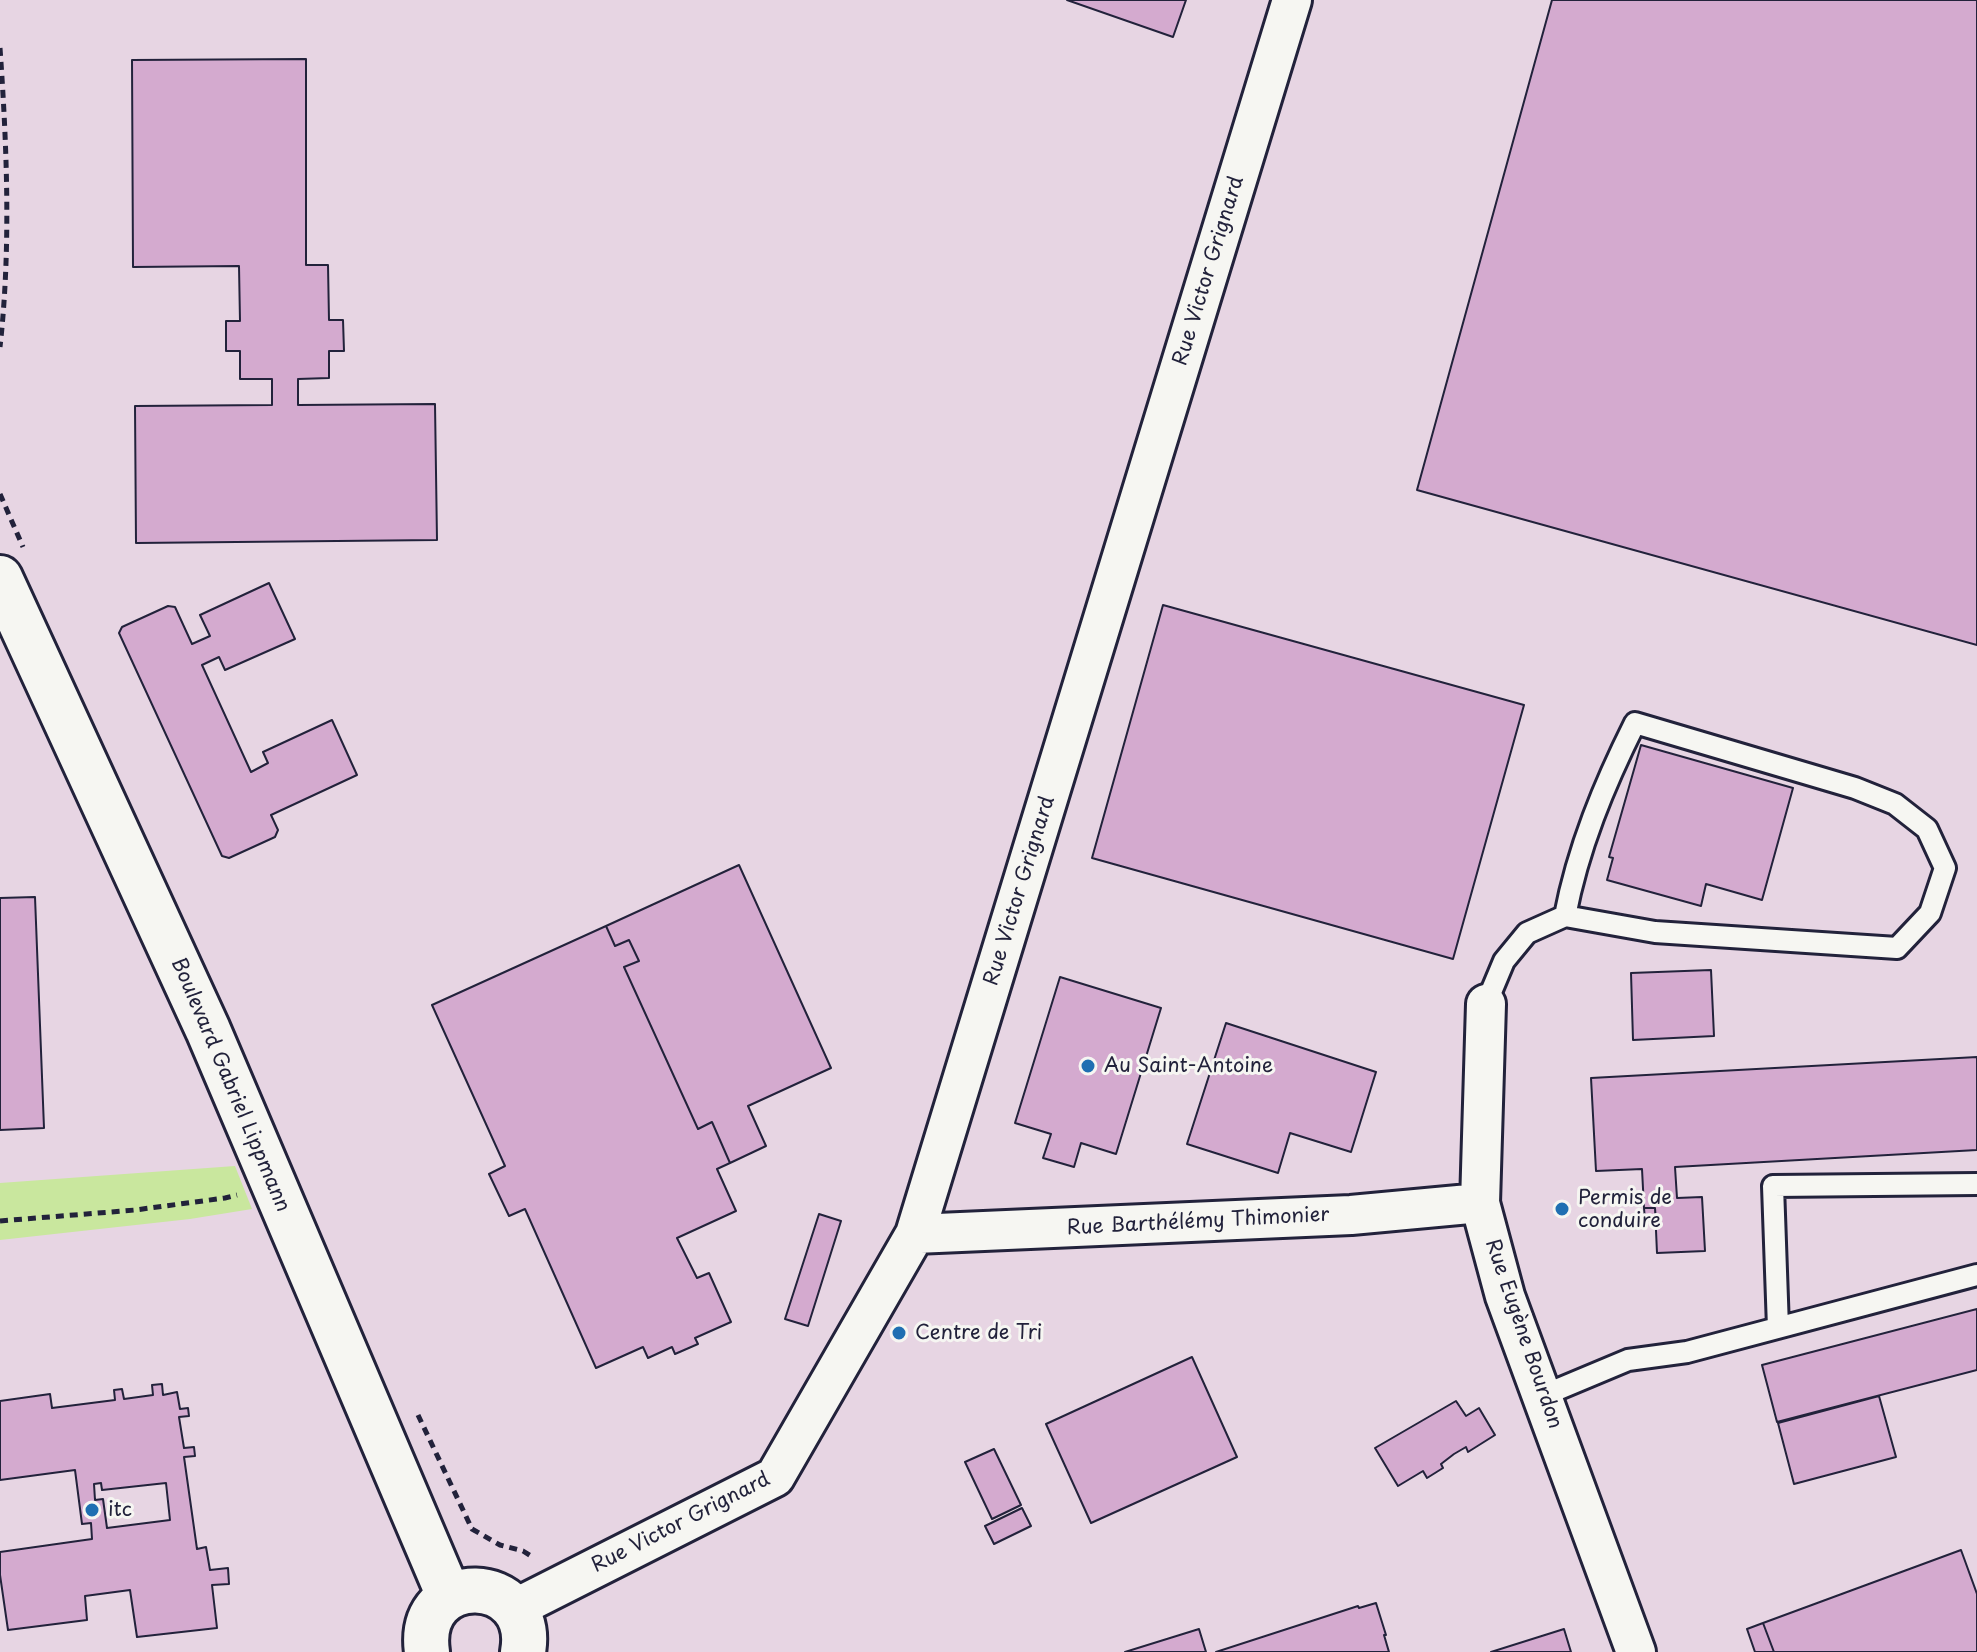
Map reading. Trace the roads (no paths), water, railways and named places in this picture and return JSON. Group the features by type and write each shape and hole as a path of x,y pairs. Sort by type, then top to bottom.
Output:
{"street":[{"name":"Rue Victor Grignard","path":"514,1609 775,1477 915,1234 1292,0"},
{"name":"Boulevard Gabriel Lippmann","path":"0,578 201,1016 449,1596"},
{"name":"Rue Eugène Bourdon","path":"1486,1004 1480,1203 1505,1296 1636,1652"},
{"name":"Rue Barthélémy Thimonier","path":"915,1234 1351,1215 1480,1203"},
{"path":"427,1652 425,1637 428,1621 437,1607 449,1596 477,1589 504,1599 514,1609 522,1624 523,1652"}],"lane":[{"path":"1486,1004 1504,961 1527,933 1565,916 1655,932 1897,948 1930,913 1945,868 1927,829 1895,804 1855,788 1635,723 1603,791 1573,876 1565,916"},
{"path":"1778,1328 1773,1186 1977,1184"},
{"path":"1542,1396 1628,1360 1687,1352 1977,1275"}],"place":[{"name":"Au Saint-Antoine","path":"1088,1066"},
{"name":"Permis de conduire","path":"1562,1209"},
{"name":"Centre de Tri","path":"899,1333"},
{"name":"itc","path":"92,1510"}]}
